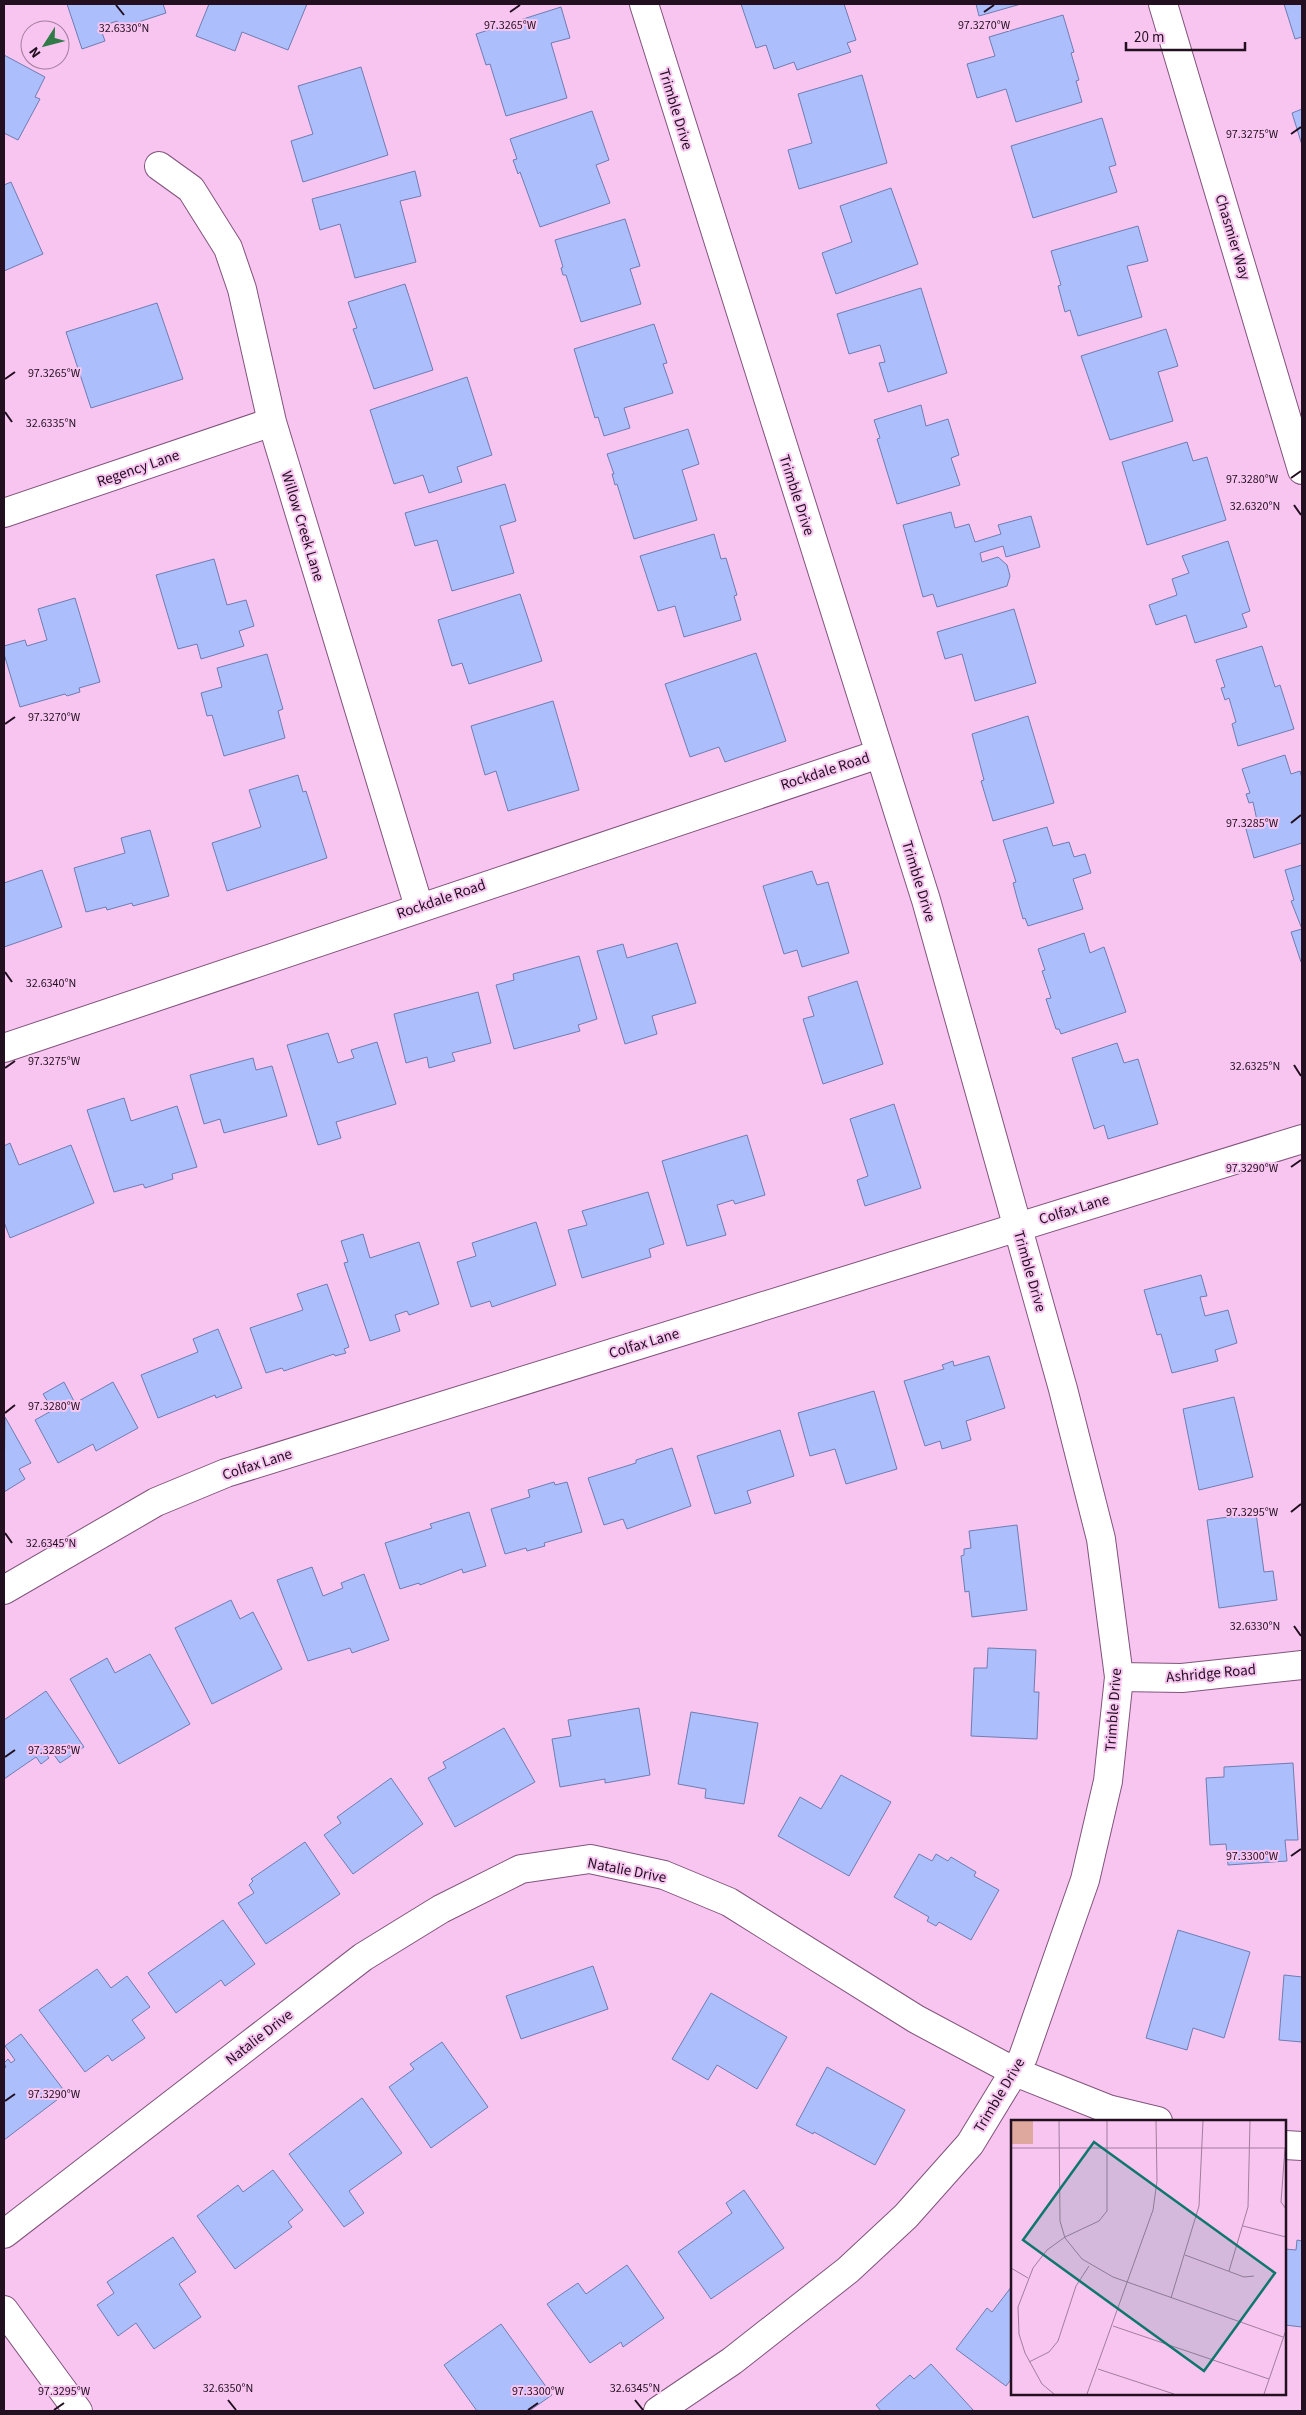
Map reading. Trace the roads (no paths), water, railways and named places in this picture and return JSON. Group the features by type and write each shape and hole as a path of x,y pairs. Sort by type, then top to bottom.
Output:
{"street":[{"name":"Trimble Drive","path":"644,4 926,900 1063,1389 1101,1539 1119,1677 1108,1781 1085,1880 1023,2058 970,2144 906,2216 832,2282 732,2360 658,2411"},
{"name":"Chasmier Way","path":"1163,4 1302,470"},
{"name":"Willow Creek Lane","path":"159,166 191,189 228,248 242,289 272,422 419,907"},
{"name":"Regency Lane","path":"4,514 272,422"},
{"name":"Rockdale Road","path":"4,1048 879,754"},
{"name":"Colfax Lane","path":"4,1590 156,1502 226,1473 1302,1139"},
{"name":"Ashridge Road","path":"1119,1677 1182,1678 1302,1665"},
{"name":"Natalie Drive","path":"4,2234 363,1958 440,1909 521,1869 590,1859 664,1875 729,1902 916,2019 1015,2072 1108,2109 1154,2120"},
{"path":"1286,2145 1302,2146"},
{"path":"4,2310 78,2411"}]}
